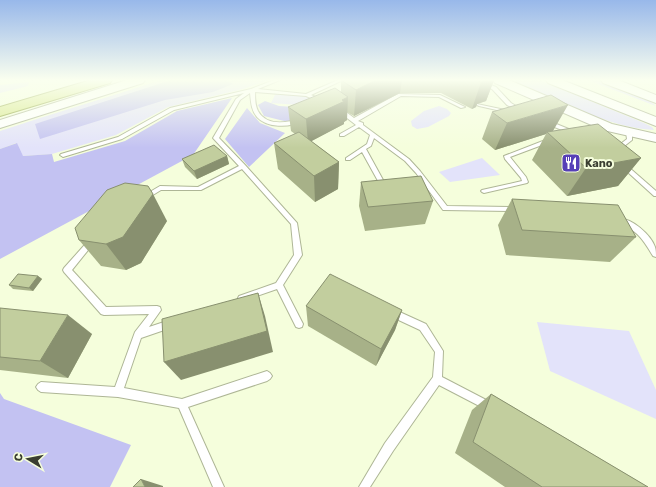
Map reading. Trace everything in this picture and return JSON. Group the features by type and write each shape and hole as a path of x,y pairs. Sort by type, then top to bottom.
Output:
{"main road":[{"path":"0,112 30,103"},
{"path":"0,124 67,103"},
{"path":"551,103 588,119 629,132 656,138"},
{"path":"608,103 656,122"},
{"path":"635,103 656,111"}],"lane":[{"path":"63,155 120,138 172,109 198,103"},
{"path":"235,301 279,285 298,255 294,223 243,166 220,147 216,138 236,103"},
{"path":"254,103 256,113 264,120 276,124 292,124 306,118"},
{"path":"355,120 386,103"},
{"path":"453,103 462,107"},
{"path":"479,105 523,113 508,103"},
{"path":"335,107 361,124 403,157 416,169 445,208 524,209"},
{"path":"542,120 580,136 568,138"},
{"path":"342,135 361,124"},
{"path":"546,126 553,124"},
{"path":"609,154 630,139 629,132"},
{"path":"348,159 369,145 373,134"},
{"path":"484,191 523,184 525,179 508,160 507,156 554,140"},
{"path":"363,149 386,189"},
{"path":"615,158 656,194"},
{"path":"140,200 160,188 199,189 243,166"},
{"path":"611,218 631,224 639,229 646,237 656,254"},
{"path":"98,234 67,270 104,311 157,310 138,335 118,392"},
{"path":"279,285 299,324"},
{"path":"364,487 389,447 437,379 439,351 423,328 393,313"},
{"path":"138,335 175,322"},
{"path":"41,387 118,392 182,404 267,376"},
{"path":"437,379 496,410"},
{"path":"182,404 219,487"}],"shaded area":[{"path":"89,103 186,103 168,107 116,135 52,154 22,156 16,143 0,149 0,131"},
{"path":"101,103 156,103 40,139 35,124"},
{"path":"212,103 229,103 193,155 0,259 0,149 17,143 23,156 52,154 54,162 125,141 177,111"},
{"path":"262,103 270,103 279,106 325,109 288,122 264,116 258,105"},
{"path":"271,103 319,103 328,107"},
{"path":"563,103 594,103 644,123 652,127 654,130 619,124"},
{"path":"439,106 447,109 451,113 449,116 428,127 417,129 412,126 411,121 424,111"},
{"path":"247,108 260,123 285,133 249,167 225,139"},
{"path":"482,158 500,175 450,182 439,172"},
{"path":"537,322 629,331 656,390 656,419 550,371"},
{"path":"0,393 4,399 131,445 110,487 0,487"}],"building":[{"path":"299,103 341,103 306,119 288,107"},
{"path":"524,103 564,103 568,105 507,123 492,112"},
{"path":"598,124 641,158 586,168 547,132"},
{"path":"299,132 339,162 314,176 274,143"},
{"path":"214,145 227,156 194,171 182,159"},
{"path":"421,176 433,201 368,207 361,182"},
{"path":"125,183 148,186 153,194 123,237 106,244 79,240 75,228 107,190"},
{"path":"512,199 618,205 636,237 522,230"},
{"path":"18,274 38,276 29,288 9,285"},
{"path":"330,274 402,310 381,349 306,306"},
{"path":"258,293 267,331 164,362 162,319"},
{"path":"0,308 68,315 40,361 0,357"},
{"path":"491,394 648,487 542,487 473,442"},
{"path":"141,479 145,487 133,487"}],"place":[{"name":"Kano","path":"571,163"}]}
